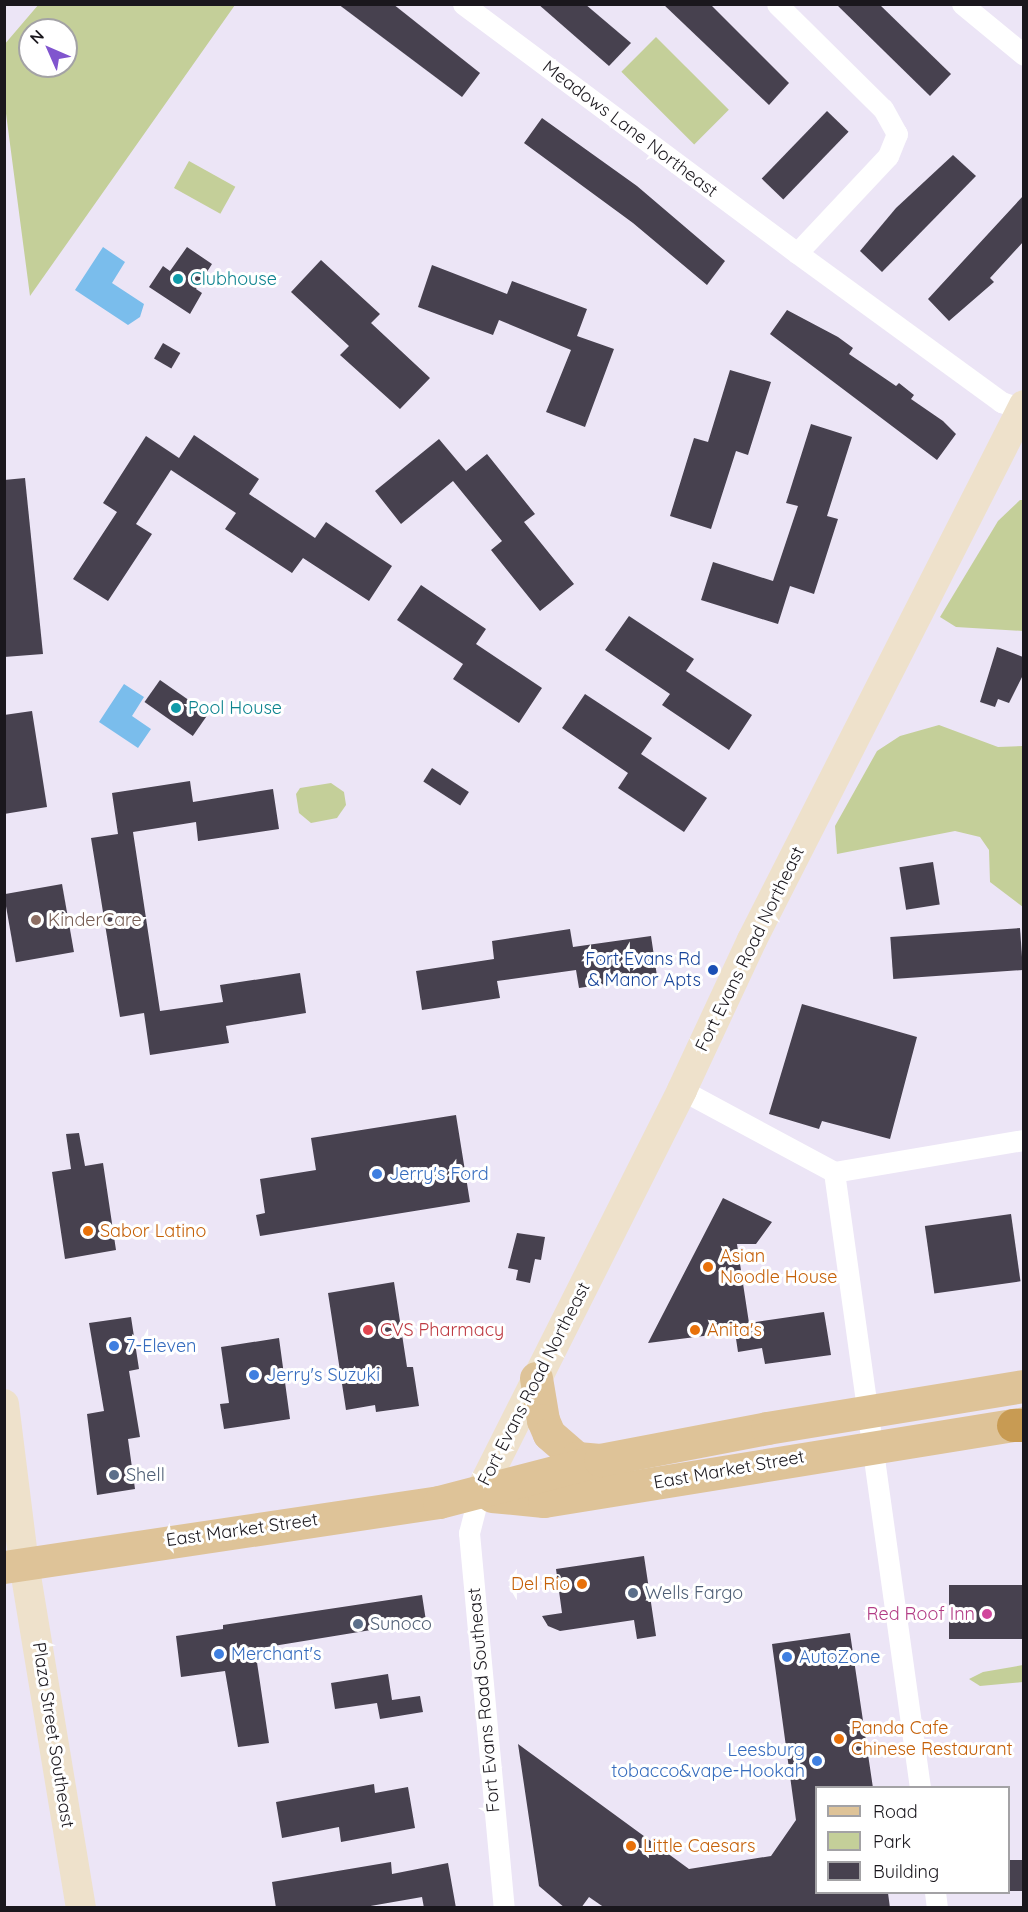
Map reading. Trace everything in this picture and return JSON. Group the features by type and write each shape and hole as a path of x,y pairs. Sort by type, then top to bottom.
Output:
{"main road":[{"path":"536,1378 541,1412 549,1434 578,1458 600,1460"},
{"name":"East Market Street","path":"14,1565 479,1494 600,1460 1023,1386"},
{"name":"East Market Street","path":"479,1494 543,1501 872,1446 1020,1424"}],"street":[{"name":"Meadows Lane Northeast","path":"463,4 797,254 1001,402 1023,407"},
{"path":"777,4 883,109 897,134 888,156 797,254"},
{"path":"962,4 1023,55"},
{"name":"Fort Evans Road Northeast","path":"479,1494 682,1090 752,940 1023,407"},
{"path":"682,1090 834,1172 1023,1140"},
{"path":"834,1172 920,1786"},
{"name":"Plaza Street Southeast","path":"4,1404 14,1565 81,1908"},
{"name":"Fort Evans Road Southeast","path":"479,1494 469,1533 504,1908"}],"green space":[{"path":"39,4 235,5 30,296 5,106 4,45 18,29 18,78 78,78 78,18 27,18"},
{"path":"656,37 729,110 694,144 621,72"},
{"path":"189,161 235,187 220,214 174,188"},
{"path":"1020,500 1023,500 1023,631 956,627 940,617 998,521"},
{"path":"939,725 998,747 1023,746 1023,907 990,882 989,850 980,837 955,831 837,854 835,826 877,751 900,736"},
{"path":"331,783 344,792 346,805 337,818 311,823 299,813 296,794 300,788"},
{"path":"1023,1665 1023,1682 980,1686 969,1679 983,1672"}],"water":[{"path":"103,247 125,262 112,283 144,304 140,317 128,325 75,290"},
{"path":"124,684 144,697 132,716 151,729 138,748 99,722"}],"building":[{"path":"338,4 393,4 480,73 462,97"},
{"path":"538,4 585,4 631,43 609,66"},
{"path":"663,4 710,4 789,83 769,105"},
{"path":"836,4 879,4 951,74 930,96"},
{"path":"827,111 849,132 783,199 762,179"},
{"path":"542,118 637,186 725,261 707,285 633,223 524,143"},
{"path":"953,155 976,176 882,272 860,251 896,208"},
{"path":"1023,196 1023,242 990,278 994,282 949,321 928,299"},
{"name":"Clubhouse","path":"187,247 212,264 196,289 202,293 190,314 149,287 163,266 170,271"},
{"path":"321,260 380,314 371,323 430,378 400,409 340,355 349,346 291,292"},
{"path":"432,265 507,294 512,281 587,309 577,336 614,349 585,427 546,412 571,350 499,320 493,335 418,307"},
{"path":"787,310 838,337 853,348 849,354 896,386 899,383 914,395 911,399 943,421 956,434 937,460 770,334"},
{"path":"163,343 180,353 171,369 154,359"},
{"path":"730,370 771,382 748,455 736,451 711,529 670,516 694,438 708,442"},
{"path":"811,424 852,437 827,516 838,519 814,594 790,586 778,624 701,600 713,562 773,581 798,506 786,503"},
{"path":"194,435 259,479 249,494 315,538 326,522 392,566 369,601 303,558 292,573 225,529 236,513 171,470 136,524 152,534 108,601 73,579 117,512 103,503 146,436 179,458"},
{"path":"439,439 466,471 487,454 535,514 524,522 574,584 540,611 491,550 502,541 453,481 401,524 375,491"},
{"path":"25,478 43,654 4,657 4,480"},
{"path":"421,585 486,629 476,644 542,688 519,723 453,679 463,664 397,620"},
{"path":"629,616 694,659 686,671 752,715 729,750 662,705 670,694 605,650"},
{"path":"997,647 1023,657 1023,675 1009,703 998,699 995,707 980,702"},
{"name":"Pool House","path":"160,680 208,714 193,736 145,702"},
{"path":"585,694 652,738 641,754 707,798 684,832 618,788 628,773 562,728"},
{"path":"32,711 47,807 4,814 4,715"},
{"path":"432,768 469,792 460,805 423,781"},
{"path":"190,781 193,802 273,789 279,829 198,841 196,822 133,832 160,1011 223,1002 220,985 300,973 306,1013 226,1026 229,1043 150,1055 144,1013 120,1017 91,838 118,834 112,793"},
{"path":"933,862 940,904 906,910 899,867"},
{"path":"62,884 74,952 16,962 4,894"},
{"path":"1020,928 1023,970 893,979 890,937"},
{"path":"570,929 573,947 651,936 657,976 579,988 576,970 497,981 500,998 422,1010 416,971 494,959 492,941"},
{"path":"802,1004 917,1037 890,1139 822,1121 819,1129 769,1114"},
{"name":"Jerry's Ford","path":"456,1115 470,1202 260,1236 256,1215 265,1213 260,1179 316,1170 311,1138"},
{"path":"79,1133 85,1166 103,1163 116,1250 65,1259 52,1172 71,1169 66,1134"},
{"path":"723,1198 772,1222 756,1244 737,1244 749,1323 824,1312 831,1355 765,1364 762,1348 738,1352 735,1332 648,1343"},
{"path":"1011,1214 1020,1281 934,1293 925,1226"},
{"path":"517,1233 545,1237 541,1260 535,1259 530,1283 516,1280 518,1270 508,1268"},
{"name":"CVS Pharmacy","path":"394,1282 407,1367 413,1367 419,1406 376,1412 375,1405 346,1410 328,1293"},
{"path":"131,1317 139,1369 129,1371 140,1437 128,1439 135,1489 97,1495 87,1414 104,1411 89,1323"},
{"name":"Jerry's Suzuki","path":"279,1338 290,1419 224,1429 220,1404 229,1403 221,1347"},
{"path":"644,1556 656,1636 637,1639 634,1620 560,1631 548,1626 542,1616 562,1613 556,1569"},
{"name":"Red Roof Inn","path":"949,1585 1023,1585 1023,1639 949,1639"},
{"path":"422,1595 426,1621 255,1649 269,1743 238,1747 225,1671 181,1677 176,1636 223,1629 223,1625"},
{"path":"850,1633 873,1786 815,1786 815,1894 888,1894 890,1908 605,1908 589,1897 581,1908 565,1908 539,1886 518,1744 689,1869 771,1856 796,1820 772,1644"},
{"path":"388,1674 392,1700 420,1696 423,1712 380,1719 377,1703 335,1709 331,1683"},
{"path":"374,1784 375,1793 408,1787 415,1828 341,1842 339,1827 282,1838 276,1802"},
{"path":"1010,1860 1023,1860 1023,1891 1010,1891"},
{"path":"391,1862 392,1874 448,1863 456,1908 424,1908 422,1897 359,1908 276,1908 272,1882"}],"place":[{"name":"Clubhouse","path":"178,279"},
{"name":"Pool House","path":"176,708"},
{"name":"KinderCare","path":"36,920"},
{"name":"Fort Evans Rd & Manor Apts","path":"713,970"},
{"name":"Jerry's Ford","path":"377,1174"},
{"name":"Sabor Latino","path":"88,1231"},
{"name":"Asian Noodle House","path":"708,1267"},
{"name":"CVS Pharmacy","path":"368,1330"},
{"name":"Anita's","path":"695,1330"},
{"name":"7-Eleven","path":"114,1346"},
{"name":"Jerry's Suzuki","path":"254,1375"},
{"name":"Shell","path":"114,1475"},
{"name":"Del Rio","path":"582,1584"},
{"name":"Wells Fargo","path":"633,1593"},
{"name":"Red Roof Inn","path":"987,1614"},
{"name":"Sunoco","path":"358,1624"},
{"name":"Merchant's","path":"219,1654"},
{"name":"AutoZone","path":"787,1657"},
{"name":"Panda Cafe Chinese Restaurant","path":"839,1739"},
{"name":"Leesburg tobacco&vape-Hookah","path":"817,1761"},
{"name":"Little Caesars","path":"631,1846"}]}
